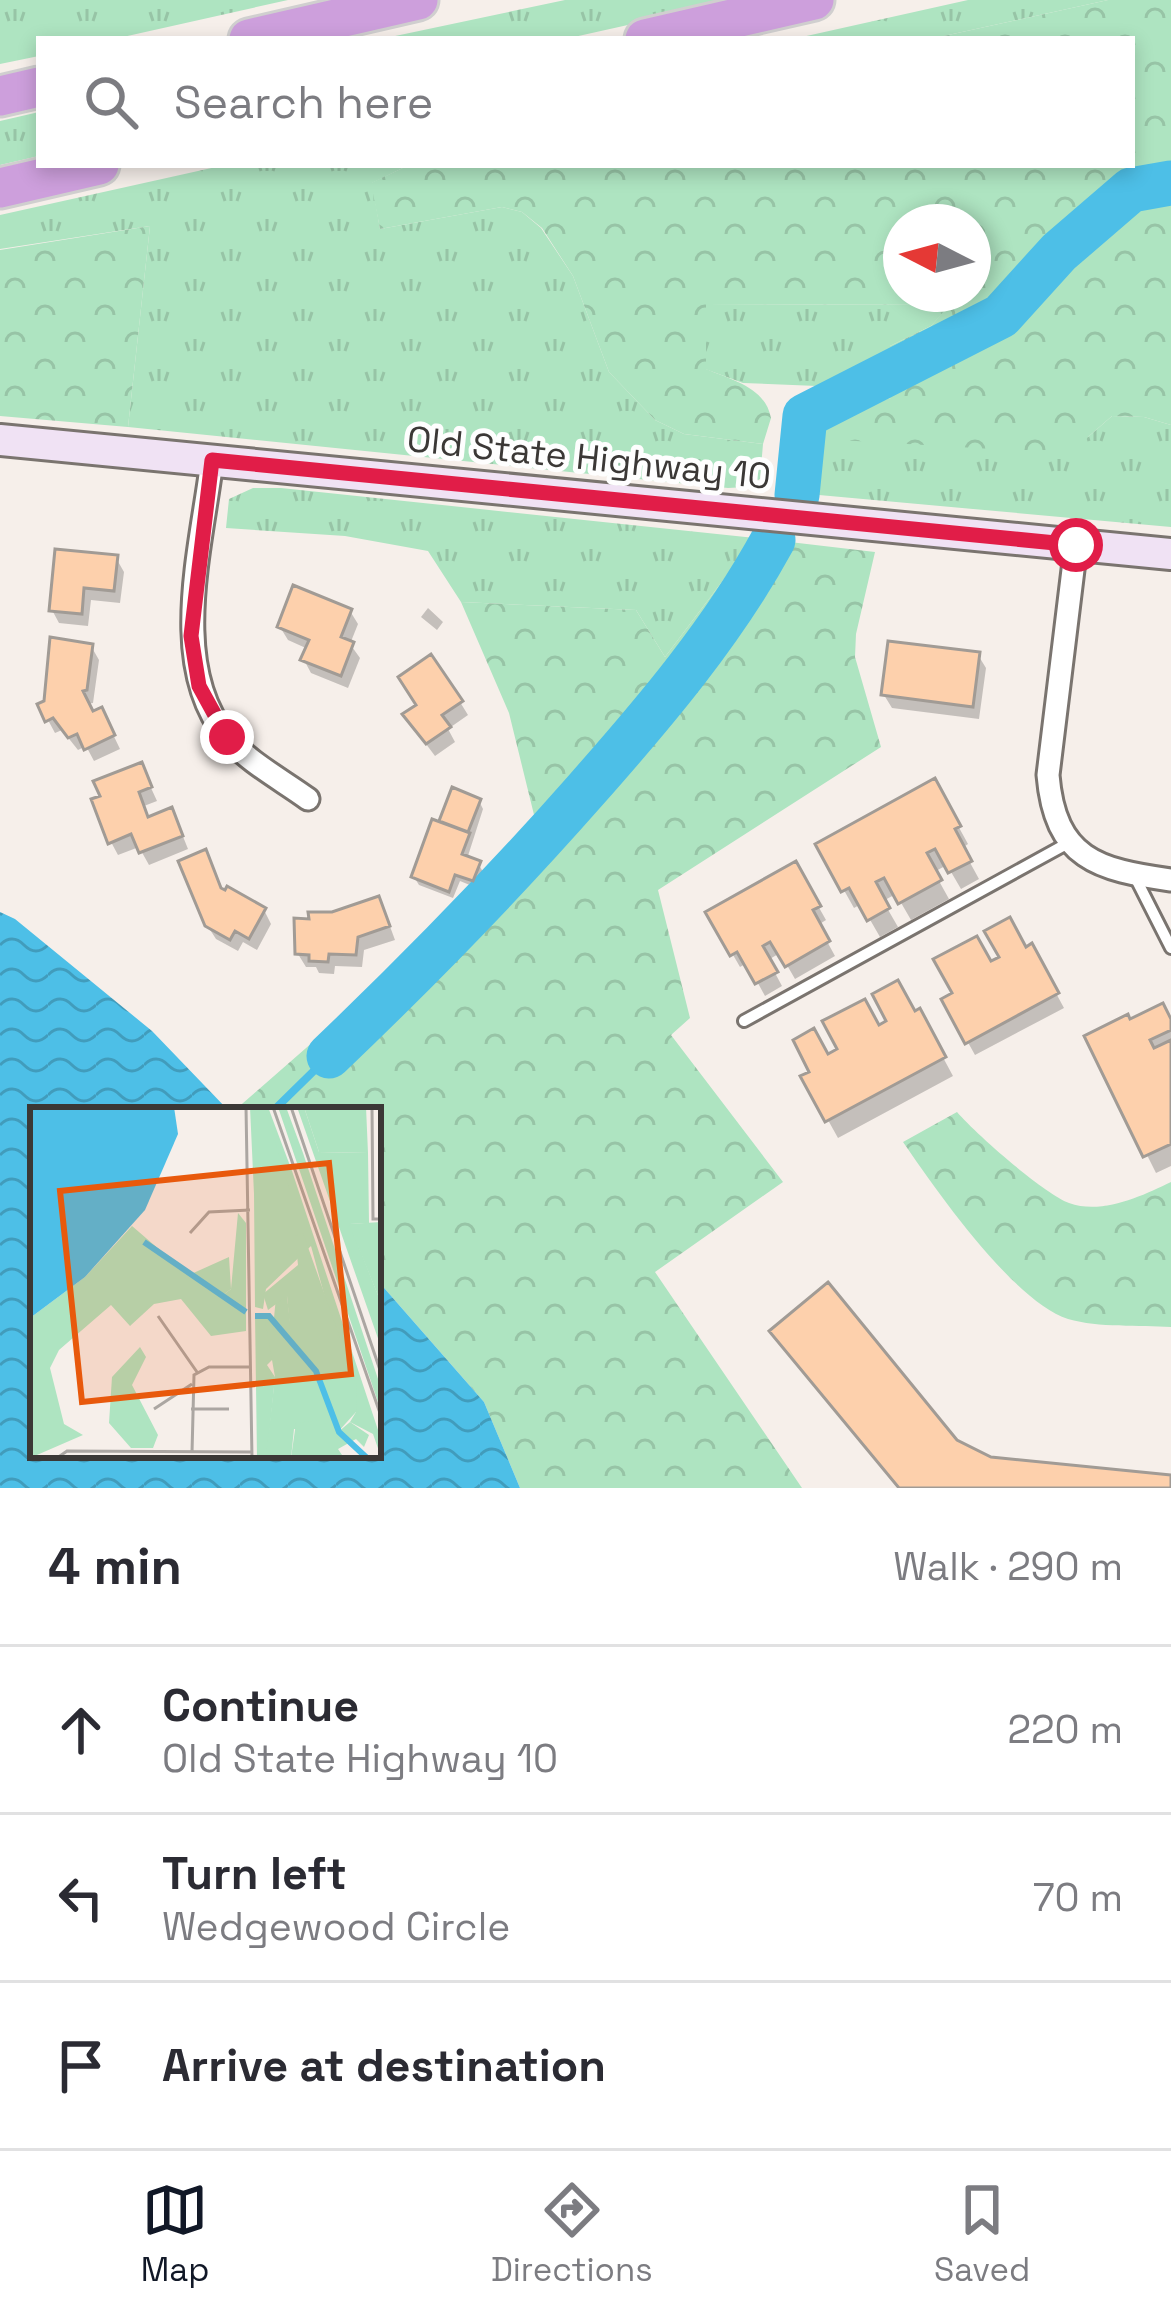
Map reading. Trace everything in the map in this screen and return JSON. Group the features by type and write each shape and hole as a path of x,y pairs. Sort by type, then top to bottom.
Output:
{"highway":[{"path":"262,36 418,0"},
{"path":"658,36 814,0"},
{"path":"0,96 36,88"},
{"path":"0,188 86,168"}],"street":[{"name":"Old State Highway 10","path":"0,440 1171,554"},
{"path":"212,460 191,636 199,686 227,737 308,799"},
{"path":"1076,545 1048,775 1050,799 1070,842 1099,867 1171,880"}],"lane":[{"path":"743,1021 1070,842"},
{"path":"1134,875 1171,948"}],"green space":[{"path":"0,0 288,0 127,36 36,36 36,57 0,64"},
{"path":"565,0 740,0 578,36 395,36"},
{"path":"968,0 1108,0 944,36 806,36"},
{"path":"1108,0 1171,0 1171,425 1144,417 1112,416 1076,454 822,439 822,417 891,398 890,346 931,326 943,312 991,312 991,204 883,204 883,305 706,304 706,369 762,399 771,418 763,444 684,434 655,420 609,372 573,276 542,228 522,212 502,207 380,229 371,183 403,168 1135,168 1135,36 944,36"},
{"path":"36,113 36,157 0,165 0,121"},
{"path":"212,168 403,168 372,183 380,229 502,207 522,212 541,228 573,276 609,372 655,420 684,434 763,444 760,479 747,487 728,488 128,427 150,226 0,249 0,215"},
{"path":"150,226 128,427 0,416 0,250"},
{"path":"705,304 883,305 883,312 944,312 931,326 890,346 891,398 822,417 817,386 743,383 705,369"},
{"path":"1112,416 1144,417 1171,425 1171,527 786,492 781,468 787,447 801,429 822,417 1088,437"},
{"path":"253,488 755,538 665,657 636,610 461,602 428,551 345,536 226,528 229,499"},
{"path":"755,538 875,552 855,657 881,747 658,890 690,1018 671,1035 783,1182 655,1272 802,1488 520,1488 484,1402 381,1284 381,1107 238,1107 488,889 537,827 509,713 461,602 636,610 665,657"},
{"path":"957,1112 1010,1162 1069,1203 1108,1205 1171,1182 1171,1327 1068,1319 1046,1308 1000,1268 903,1142"}],"water":[{"path":"0,912 15,919 152,1031 225,1107 30,1107 30,1458 381,1458 381,1284 484,1402 520,1488 0,1488"}],"building":[{"path":"55,549 118,555 114,591 84,588 82,614 49,611"},
{"path":"293,585 352,609 341,637 354,642 341,676 300,660 309,640 277,627"},
{"path":"50,637 93,644 87,690 83,691 93,711 102,707 115,735 84,750 77,734 68,738 53,718 45,722 37,704 44,701"},
{"path":"888,641 980,652 973,707 881,695"},
{"path":"431,654 463,701 442,715 451,727 426,744 402,714 416,705 398,677"},
{"path":"142,762 152,787 139,792 148,817 172,807 183,836 139,853 131,834 108,844 91,799 100,796 93,781"},
{"path":"935,778 961,826 955,829 972,861 948,873 935,849 927,853 942,880 898,904 884,878 876,882 890,908 867,921 849,888 841,892 815,844"},
{"path":"452,787 481,799 468,832 439,821"},
{"path":"432,819 470,833 462,854 481,861 473,881 455,875 449,892 411,877"},
{"path":"206,849 221,888 227,886 266,908 249,939 235,931 230,940 205,926 178,861"},
{"path":"796,861 821,906 813,910 830,941 785,967 770,942 763,946 778,972 755,984 737,952 730,956 705,912"},
{"path":"379,896 390,926 358,937 356,955 329,954 328,962 295,954 294,918 309,919 308,912 332,912"},
{"path":"1010,917 1026,947 1032,943 1059,993 965,1044 941,999 952,993 933,959 977,936 991,961 999,957 984,931"},
{"path":"898,980 915,1011 920,1008 946,1057 825,1122 800,1076 809,1072 793,1040 814,1028 828,1054 837,1049 822,1021 865,999 879,1025 886,1021 872,994"},
{"path":"1163,1003 1171,1030 1150,1040 1154,1048 1171,1040 1171,1144 1143,1157 1084,1036"},
{"path":"828,1282 957,1440 991,1457 1171,1475 1171,1488 899,1488 769,1331"}],"waterway":[{"path":"797,495 805,416 1001,316 1059,252 1131,190 1171,183"},
{"path":"329,1056 492,893 611,762 710,639 773,540"},
{"path":"277,1107 329,1056"}],"route":[{"path":"227,737 199,686 191,636 212,460 1076,545"}]}
